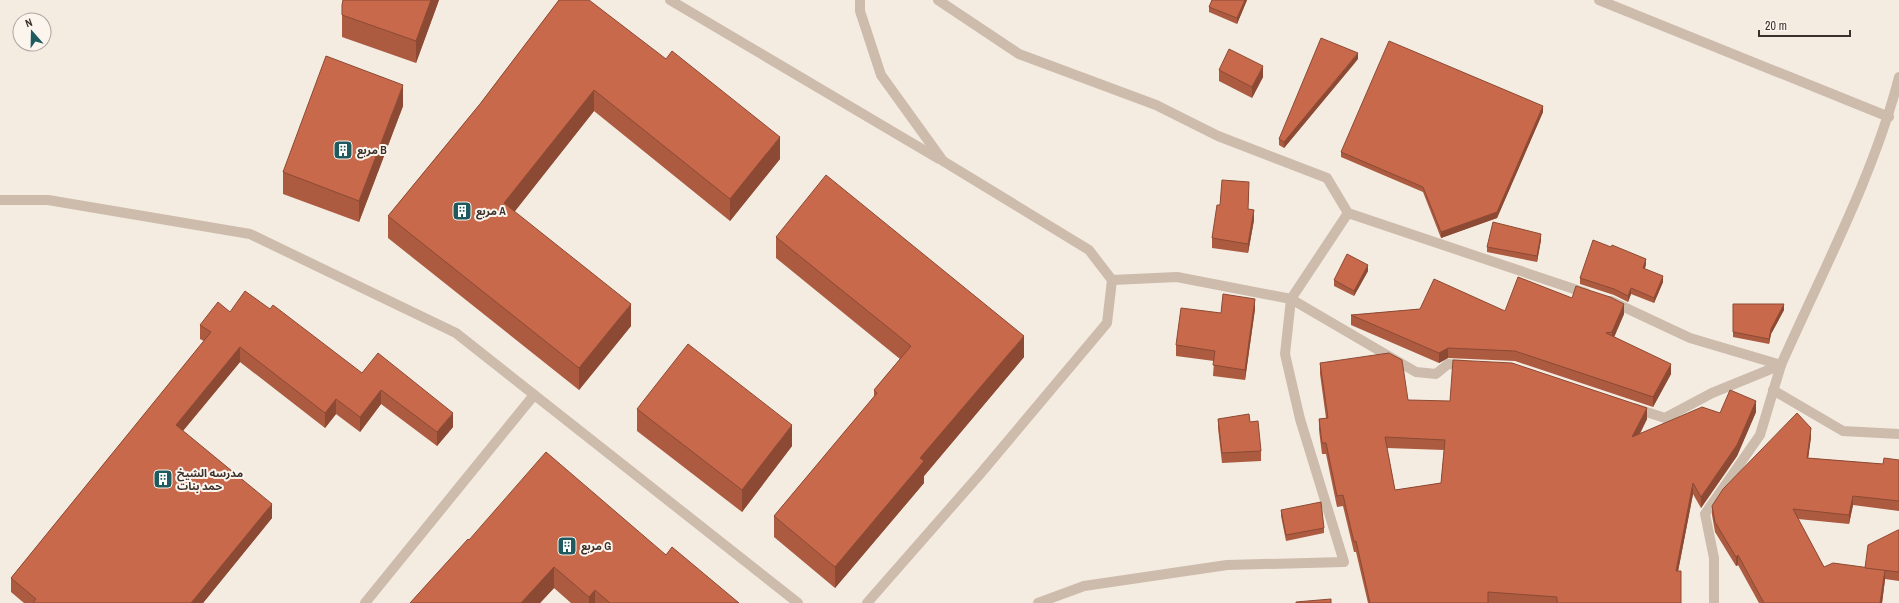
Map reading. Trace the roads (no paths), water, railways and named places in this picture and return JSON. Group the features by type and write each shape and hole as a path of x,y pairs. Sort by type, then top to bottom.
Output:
{"street":[{"path":"670,0 943,161 1088,250 1112,280 1107,323 976,479 867,603"},
{"path":"860,0 860,11 882,75 943,161"},
{"path":"938,0 1019,54 1156,105 1218,136 1327,178 1348,213 1490,262 1612,301 1690,338 1781,365"},
{"path":"1599,0 1889,117"},
{"path":"1714,603 1714,558 1705,514 1760,435 1781,365 1858,193 1889,117 1899,77"},
{"path":"0,200 48,200 250,234 456,333 798,603"},
{"path":"1038,603 1084,586 1227,565 1344,562 1300,418 1285,354 1291,299 1348,213"},
{"path":"1112,280 1178,277 1291,299 1416,372 1436,374 1448,364 1477,365"},
{"path":"1621,404 1665,418 1712,394 1781,365"},
{"path":"1773,390 1843,431 1899,434"},
{"path":"365,603 534,395"}],"place":[{"name":"مربع B","path":"343,150"},
{"name":"مربع A","path":"462,211"},
{"name":"مدرسه الشيخ حمد بنات","path":"163,479"},
{"name":"مربع G","path":"567,546"}]}
